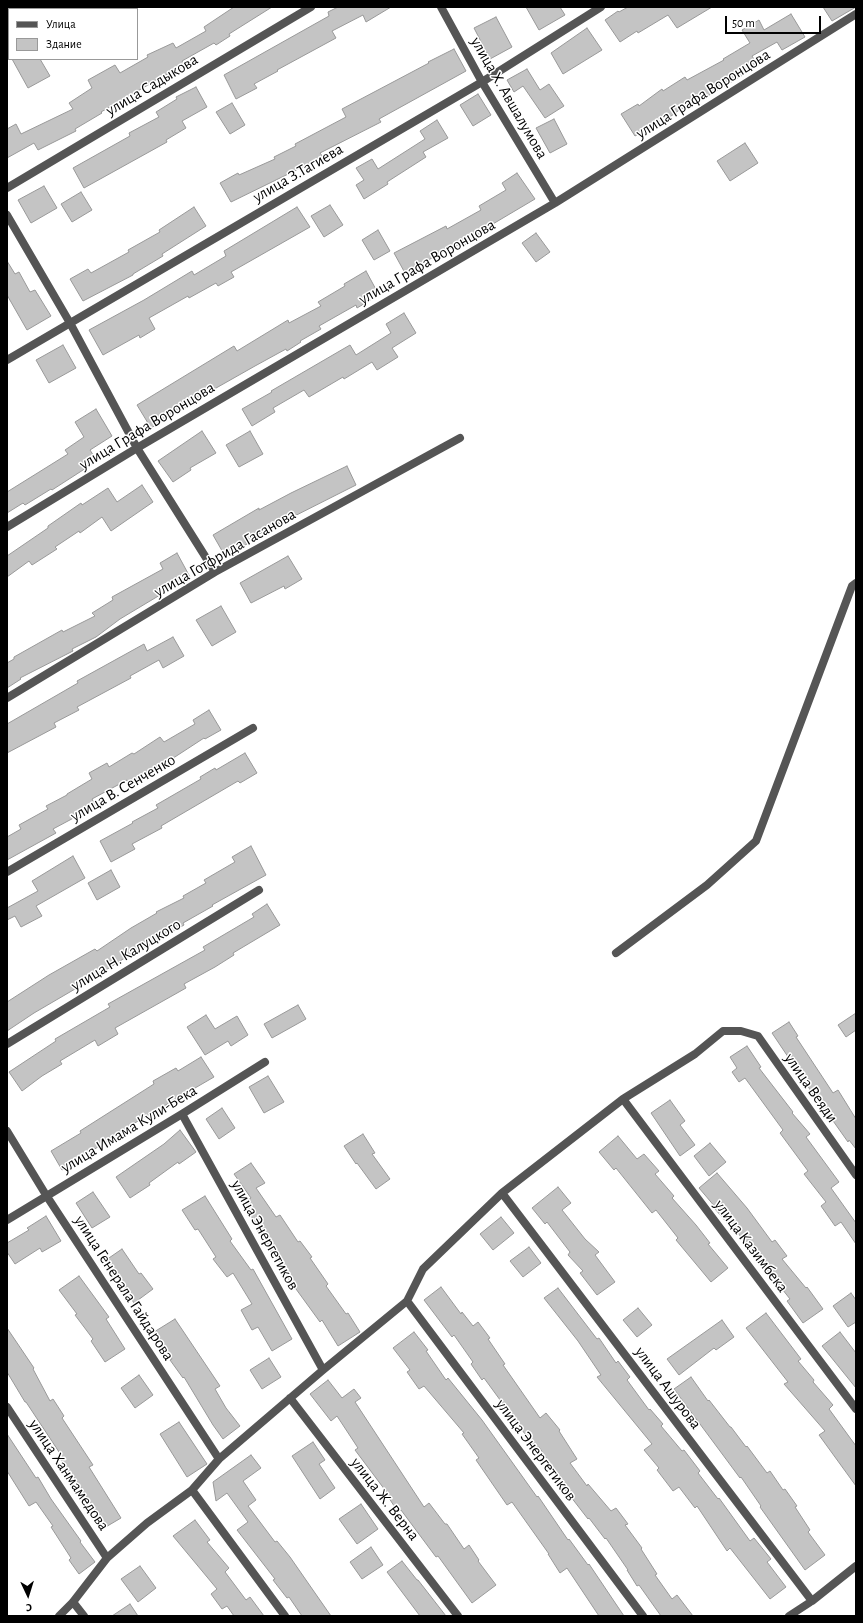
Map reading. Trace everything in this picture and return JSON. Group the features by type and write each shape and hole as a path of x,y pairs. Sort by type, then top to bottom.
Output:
{"street":[{"name":"улица Садыкова","path":"7,188 311,7"},
{"name":"улица Х. Авшалумова","path":"441,7 482,82 555,203"},
{"name":"улица З.Тагиева","path":"7,360 482,82 600,7"},
{"name":"улица Графа Воронцова","path":"7,527 137,448 555,203 856,14"},
{"path":"7,216 70,323 137,448 215,572"},
{"name":"улица Готфрида Гасанова","path":"7,698 215,572 460,438"},
{"path":"616,953 707,885 756,841 852,586 856,583"},
{"name":"улица В. Сенченко","path":"7,872 253,728"},
{"name":"улица Н. Калуцкого","path":"7,1044 259,890"},
{"name":"улица Веяди","path":"624,1099 695,1054 723,1031 741,1031 758,1036 856,1175"},
{"name":"улица Имама Кули-Бека","path":"7,1220 265,1062"},
{"path":"59,1616 73,1602 107,1558 147,1523 192,1490 219,1459 323,1370 407,1301 423,1269 502,1193 624,1099"},
{"name":"улица Казимбека","path":"624,1099 856,1409"},
{"name":"улица Энергетиков","path":"182,1114 323,1370"},
{"name":"улица Генерала Гайдарова","path":"7,1131 46,1195 219,1459"},
{"name":"улица Ашурова","path":"502,1193 812,1601"},
{"name":"улица Энергетиков","path":"407,1301 643,1616"},
{"name":"улица Ж. Верна","path":"290,1398 458,1616"},
{"name":"улица Ханмамедова","path":"7,1407 107,1558"},
{"path":"192,1490 285,1616"},
{"path":"789,1616 812,1601 856,1566"},
{"path":"73,1602 84,1616"}],"building":[{"path":"234,7 272,7 229,34 230,36 216,45 214,43 182,61 185,66 155,80 101,112 102,113 75,129 76,131 38,150 34,143 7,158 7,129 16,124 21,134 73,109 69,103 92,88 88,80 115,65 120,73 148,57 147,55 173,43 176,48 206,31 204,27"},
{"path":"338,7 391,7 366,22 363,15 332,31 336,38 254,84 257,88 236,99 224,75 329,16 328,12"},
{"path":"526,7 560,7 565,15 539,30"},
{"path":"628,7 712,7 677,28 668,15 638,33 637,31 620,42 605,20 618,11 619,12"},
{"path":"823,7 856,7 832,21"},
{"path":"791,14 805,37 782,50 777,42 752,56 758,66 684,110 682,108 663,122 662,120 635,136 621,114 638,104 639,106 662,89 663,91 685,77 687,80 724,60 723,59 750,43 742,30 759,20 764,30"},
{"path":"496,17 512,47 490,59 474,28"},
{"path":"587,28 602,50 563,74 551,53"},
{"path":"454,49 466,71 379,119 381,122 320,153 323,157 231,202 220,183 238,173 239,175 275,159 274,157 296,146 295,144 346,117 342,109"},
{"path":"13,60 41,60 50,76 28,88"},
{"path":"527,69 540,90 549,84 564,106 545,118 523,86 514,92 507,80"},
{"path":"196,87 207,107 182,121 186,128 166,140 167,142 84,188 73,168 130,136 129,133 159,117 156,112 177,99 176,97"},
{"path":"478,94 491,115 473,126 460,105"},
{"path":"232,103 245,125 230,134 216,112"},
{"path":"554,119 567,144 550,153 536,128"},
{"path":"437,120 448,138 423,152 426,157 364,199 356,185 364,180 356,168 372,159 378,169 425,139 420,131"},
{"path":"745,143 758,163 730,181 717,161"},
{"path":"517,173 535,199 481,231 483,234 465,245 464,242 405,273 394,253 446,226 447,229 481,210 479,206 506,190 502,183"},
{"path":"44,186 57,208 31,223 18,200"},
{"path":"81,192 92,210 72,222 61,204"},
{"path":"330,205 343,225 324,237 311,216"},
{"path":"194,207 206,226 162,254 163,256 133,275 83,301 70,279 88,269 91,273 129,252 128,250 160,232 159,230"},
{"path":"297,207 310,227 231,272 234,277 218,286 216,283 189,298 188,296 149,318 155,329 140,338 139,335 103,355 89,330 144,300 192,271 194,275 226,256 224,251"},
{"path":"378,230 390,251 374,260 362,240"},
{"path":"536,233 550,252 536,262 522,243"},
{"path":"7,261 15,274 19,272 30,292 35,290 51,316 27,330 7,295"},
{"path":"366,271 379,295 357,308 356,305 319,326 321,329 300,341 301,342 287,351 286,349 202,396 202,398 151,428 137,405 234,346 237,351 288,320 289,323 321,306 318,302 345,286 344,284"},
{"path":"404,313 416,333 392,348 398,357 377,370 372,362 344,379 343,377 309,397 304,390 273,408 275,412 252,426 242,409 350,345 356,355 391,333 386,324"},
{"path":"63,345 76,368 49,383 36,360"},
{"path":"96,409 112,436 90,450 97,461 52,490 51,489 25,505 23,503 7,513 7,492 68,454 65,450 84,437 75,422"},
{"path":"202,431 216,453 190,468 191,470 173,482 158,461"},
{"path":"250,431 263,454 239,467 226,445"},
{"path":"347,466 356,485 245,541 247,544 225,556 213,535 259,508 259,510"},
{"path":"142,485 153,502 111,531 102,517 80,533 79,531 55,547 57,549 32,565 29,561 7,577 7,556 81,503 82,505 108,488 117,502"},
{"path":"177,553 190,577 120,619 96,637 72,649 73,651 20,678 21,679 7,688 7,663 14,659 14,657 62,630 63,632 95,616 92,613 113,600 112,597 163,569 160,563"},
{"path":"288,556 302,579 285,589 284,586 251,603 240,583"},
{"path":"221,606 236,632 212,646 196,620"},
{"path":"173,637 184,656 163,668 159,660 130,676 131,678 77,707 79,710 54,723 56,727 7,753 7,724 78,683 77,681 144,644 147,651"},
{"path":"209,710 221,730 205,739 204,738 158,768 129,784 127,780 92,799 96,806 53,829 56,833 7,860 7,837 21,829 19,825 48,809 46,806 92,779 89,773 107,763 109,767 132,753 134,754 160,737 164,742 195,724 193,720"},
{"path":"245,753 257,773 240,783 238,781 161,826 162,828 132,844 135,849 111,862 100,841 158,808 156,805 201,779 200,777 215,768 216,770"},
{"path":"251,846 266,875 212,905 213,906 183,923 184,925 143,949 142,947 7,1031 7,1002 49,975 95,949 97,951 131,928 157,913 156,912 184,898 183,896 206,883 204,880 235,862 232,857"},
{"path":"73,856 85,878 36,906 42,916 21,927 15,916 7,920 7,908 38,891 32,881"},
{"path":"111,870 120,887 97,900 88,883"},
{"path":"267,904 280,925 233,953 234,955 215,967 184,984 186,988 115,1028 118,1034 98,1046 95,1040 60,1061 62,1064 42,1076 22,1091 9,1072 56,1041 55,1039 110,1007 108,1004 205,950 203,947 254,917 252,914"},
{"path":"298,1005 306,1019 272,1038 264,1024"},
{"path":"856,1013 856,1030 846,1037 838,1025"},
{"path":"206,1015 215,1029 237,1016 248,1035 231,1046 228,1041 205,1055 187,1027"},
{"path":"789,1022 798,1036 796,1037 833,1093 838,1090 856,1119 856,1149 849,1140 848,1142 831,1118 829,1118 814,1093 813,1094 772,1033"},
{"path":"747,1046 761,1067 759,1068 793,1112 792,1113 810,1134 806,1137 839,1182 831,1188 856,1223 856,1244 841,1222 835,1226 821,1206 826,1202 804,1174 808,1171 780,1133 783,1130 745,1078 739,1082 732,1072 737,1068 730,1057"},
{"path":"201,1057 214,1077 133,1124 135,1127 117,1139 115,1136 62,1170 51,1151 81,1133 80,1131 154,1084 153,1081 176,1068 178,1071"},
{"path":"268,1076 284,1102 264,1113 249,1087"},
{"path":"670,1100 685,1121 680,1125 695,1145 680,1156 651,1113"},
{"path":"222,1108 235,1128 219,1139 206,1119"},
{"path":"180,1130 196,1152 179,1164 178,1162 149,1183 150,1185 130,1198 116,1177 164,1144"},
{"path":"363,1134 375,1153 372,1154 390,1179 376,1189 344,1146"},
{"path":"618,1136 637,1159 644,1154 659,1171 655,1174 674,1196 672,1198 696,1225 710,1243 708,1244 728,1268 711,1282 676,1240 678,1238 656,1210 652,1213 616,1168 614,1170 599,1152"},
{"path":"710,1143 726,1162 709,1176 694,1156"},
{"path":"251,1163 265,1183 256,1188 276,1217 280,1215 298,1242 300,1241 312,1257 310,1258 328,1284 326,1286 346,1314 348,1313 360,1332 338,1346 322,1320 320,1322 288,1278 290,1276 269,1249 257,1230 259,1228 243,1204 251,1198 234,1174"},
{"path":"717,1173 747,1208 772,1242 775,1240 787,1256 782,1259 806,1288 807,1287 823,1309 803,1323 787,1301 790,1299 730,1223 729,1225 699,1188"},
{"path":"558,1187 571,1203 562,1210 585,1239 599,1252 595,1255 615,1282 597,1295 580,1273 583,1271 568,1255 570,1252 547,1222 545,1224 532,1208"},
{"path":"93,1192 110,1217 92,1228 76,1203"},
{"path":"205,1196 232,1239 230,1241 251,1270 253,1269 292,1339 272,1351 258,1327 252,1330 241,1310 252,1304 233,1273 227,1277 213,1259 216,1257 198,1229 195,1230 182,1210"},
{"path":"46,1216 61,1241 42,1252 40,1248 15,1264 7,1252 7,1243 29,1230 27,1228"},
{"path":"501,1217 514,1233 493,1250 480,1234"},
{"path":"529,1247 541,1263 523,1277 510,1261"},
{"path":"122,1249 139,1274 141,1273 153,1289 134,1303 106,1260"},
{"path":"79,1276 109,1317 106,1319 125,1349 105,1362 91,1341 93,1339 59,1290"},
{"path":"441,1287 461,1314 462,1312 473,1326 478,1322 490,1338 488,1339 505,1364 503,1365 540,1418 546,1413 560,1430 559,1431 577,1459 570,1463 587,1486 588,1484 611,1511 616,1508 628,1524 625,1525 642,1548 641,1549 657,1574 655,1575 672,1599 677,1595 693,1616 661,1616 639,1585 637,1586 606,1538 605,1539 589,1518 588,1519 557,1479 559,1477 539,1447 536,1449 484,1378 482,1380 471,1364 473,1362 454,1335 452,1337 424,1300"},
{"path":"558,1288 597,1339 599,1338 616,1363 618,1361 630,1377 627,1380 649,1410 650,1409 663,1424 661,1426 682,1451 684,1450 700,1471 698,1473 718,1499 719,1498 750,1541 754,1538 771,1559 767,1562 786,1587 770,1599 730,1548 727,1551 697,1506 695,1508 679,1487 673,1491 657,1470 659,1468 644,1450 652,1444 597,1377 601,1375 578,1341 544,1298"},
{"path":"851,1293 856,1300 856,1322 848,1327 833,1306"},
{"path":"638,1308 652,1325 637,1337 623,1320"},
{"path":"766,1313 801,1359 798,1361 814,1380 813,1382 833,1405 829,1409 856,1446 856,1486 819,1435 825,1431 784,1384 788,1382 746,1328"},
{"path":"175,1319 220,1386 215,1389 226,1408 240,1426 223,1439 184,1377 183,1378 170,1360 172,1359 154,1332"},
{"path":"722,1320 734,1337 716,1350 714,1348 679,1375 667,1359"},
{"path":"7,1328 34,1368 33,1369 50,1401 53,1399 64,1416 62,1418 93,1465 89,1467 121,1518 104,1528 95,1512 96,1511 61,1460 63,1458 25,1402 7,1372"},
{"path":"414,1332 428,1350 426,1351 446,1380 448,1378 482,1420 537,1497 538,1496 568,1540 569,1539 588,1565 589,1564 624,1616 599,1616 567,1568 560,1573 549,1554 512,1502 507,1505 476,1460 479,1458 462,1434 464,1433 424,1386 419,1389 407,1372 410,1370 393,1348"},
{"path":"840,1332 856,1353 856,1388 822,1346"},
{"path":"269,1358 281,1377 262,1389 250,1370"},
{"path":"139,1375 153,1395 135,1408 121,1388"},
{"path":"691,1377 708,1401 709,1400 746,1447 747,1446 767,1473 770,1471 783,1490 785,1489 797,1506 795,1507 810,1530 808,1532 825,1555 805,1570 760,1507 761,1506 741,1477 740,1478 674,1389"},
{"path":"328,1380 342,1398 354,1389 361,1398 355,1402 424,1507 429,1503 445,1524 447,1524 464,1549 469,1545 479,1560 478,1561 496,1585 472,1603 438,1556 436,1557 401,1510 398,1512 387,1495 388,1494 355,1450 358,1448 337,1416 331,1421 310,1394"},
{"path":"179,1422 207,1464 187,1477 160,1434"},
{"path":"7,1434 95,1562 79,1574 69,1560 71,1558 51,1527 53,1526 36,1502 29,1506 7,1471"},
{"path":"313,1442 325,1460 319,1464 335,1488 320,1499 292,1456"},
{"path":"251,1455 261,1468 243,1481 256,1500 248,1506 275,1542 277,1541 290,1557 331,1616 302,1616 289,1597 287,1598 273,1580 275,1579 237,1530 248,1522 227,1493 216,1501 213,1482"},
{"path":"361,1504 378,1529 357,1544 339,1519"},
{"path":"195,1520 210,1540 207,1542 229,1568 225,1572 246,1600 250,1597 264,1616 234,1616 227,1606 222,1609 211,1594 217,1589 173,1536"},
{"path":"371,1547 383,1565 362,1579 350,1562"},
{"path":"402,1561 446,1616 420,1616 387,1572"},
{"path":"140,1566 156,1588 138,1602 121,1579"},
{"path":"130,1604 138,1616 112,1616"}]}
